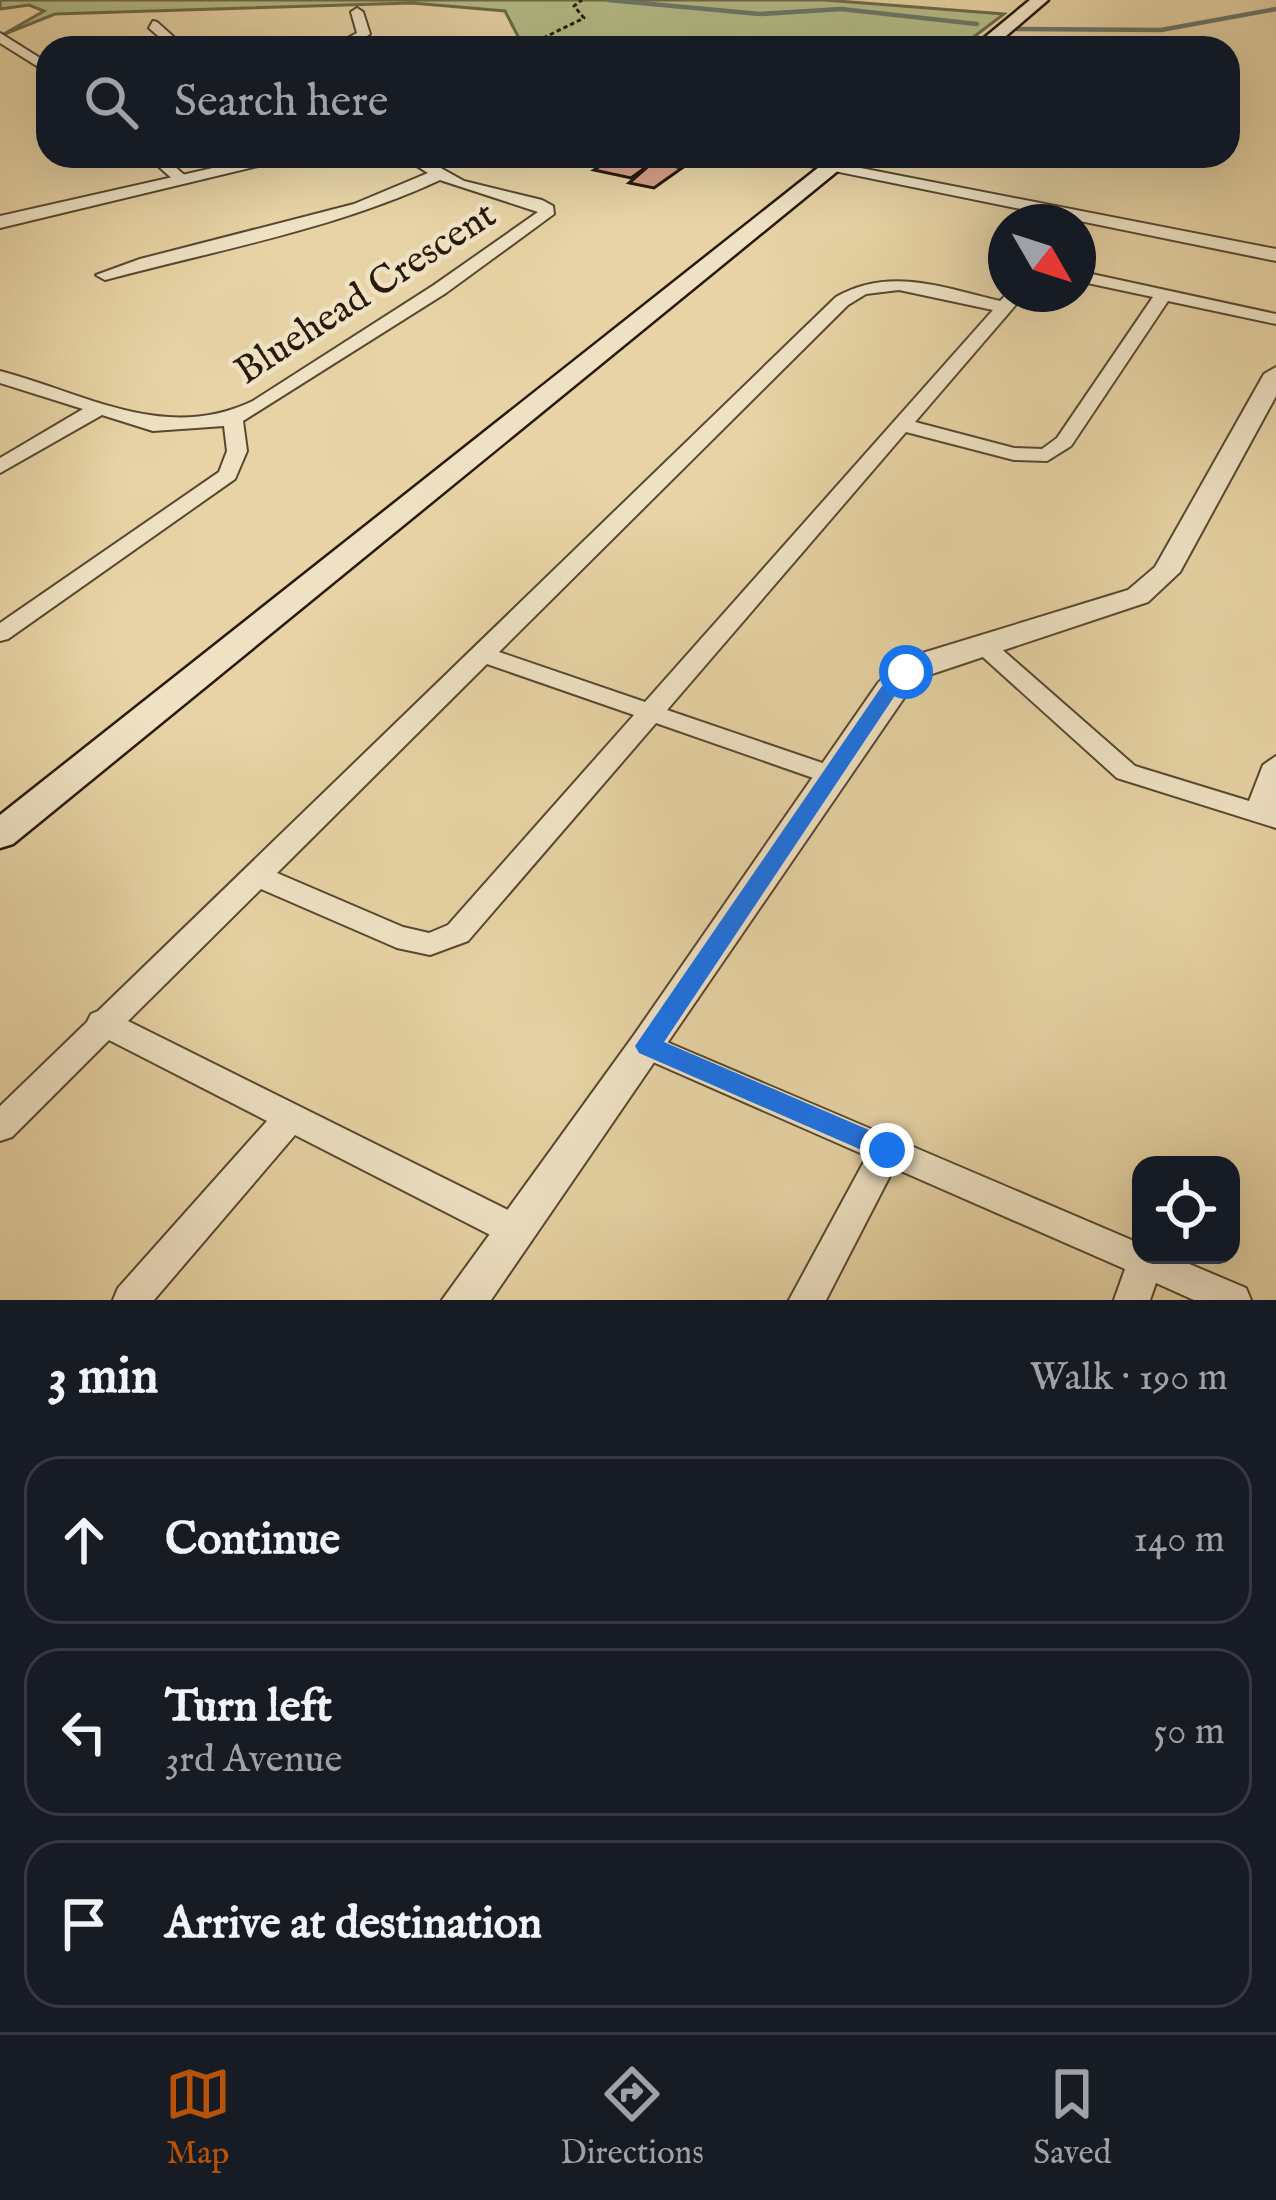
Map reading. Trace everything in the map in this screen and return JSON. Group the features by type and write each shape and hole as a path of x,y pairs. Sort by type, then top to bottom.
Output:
{"main road":[{"path":"996,36 1040,0"},
{"path":"0,835 831,168"}],"street":[{"path":"357,12 362,36"},
{"path":"153,25 166,36"},
{"path":"0,37 36,61"},
{"path":"168,168 183,181"},
{"path":"0,222 239,168"},
{"name":"Bluehead Crescent","path":"0,376 130,421 176,427 233,418 440,289 546,214 547,209 536,203 426,168"},
{"path":"872,168 1276,255"},
{"path":"105,275 171,252 380,202 437,175"},
{"path":"1096,280 1276,319"},
{"path":"0,1127 102,1022 853,292 880,283 988,297"},
{"path":"901,425 1015,454 1047,455 1064,442 1163,295"},
{"path":"254,874 397,937 430,944 458,933 1000,312"},
{"path":"465,1300 648,1046 906,672 1138,596 1155,584 1276,374"},
{"path":"0,467 98,409"},
{"path":"0,634 228,475 237,451 233,418"},
{"path":"982,644 1126,772 1267,816 1276,765"},
{"path":"481,654 832,775"},
{"path":"102,1022 516,1231"},
{"path":"648,1046 1132,1256"},
{"path":"131,1300 290,1117"},
{"path":"807,1300 887,1150"},
{"path":"1132,1300 1144,1264"},
{"path":"1150,1264 1233,1300"}],"path":[{"path":"547,36 584,18 574,7 582,0"}],"green space":[{"path":"0,0 825,0 1004,14 975,36 518,36 505,11 412,3 55,14 2,35 44,11 29,5 0,9"}],"building":[{"path":"597,168 645,168 631,178 594,170"},
{"path":"646,168 682,168 654,188 629,183"}],"waterway":[{"path":"608,0 760,14 841,9 977,24"},
{"path":"1017,29 1161,30 1276,9"}],"route":[{"path":"887,1150 648,1046 889,690 906,672"}]}
